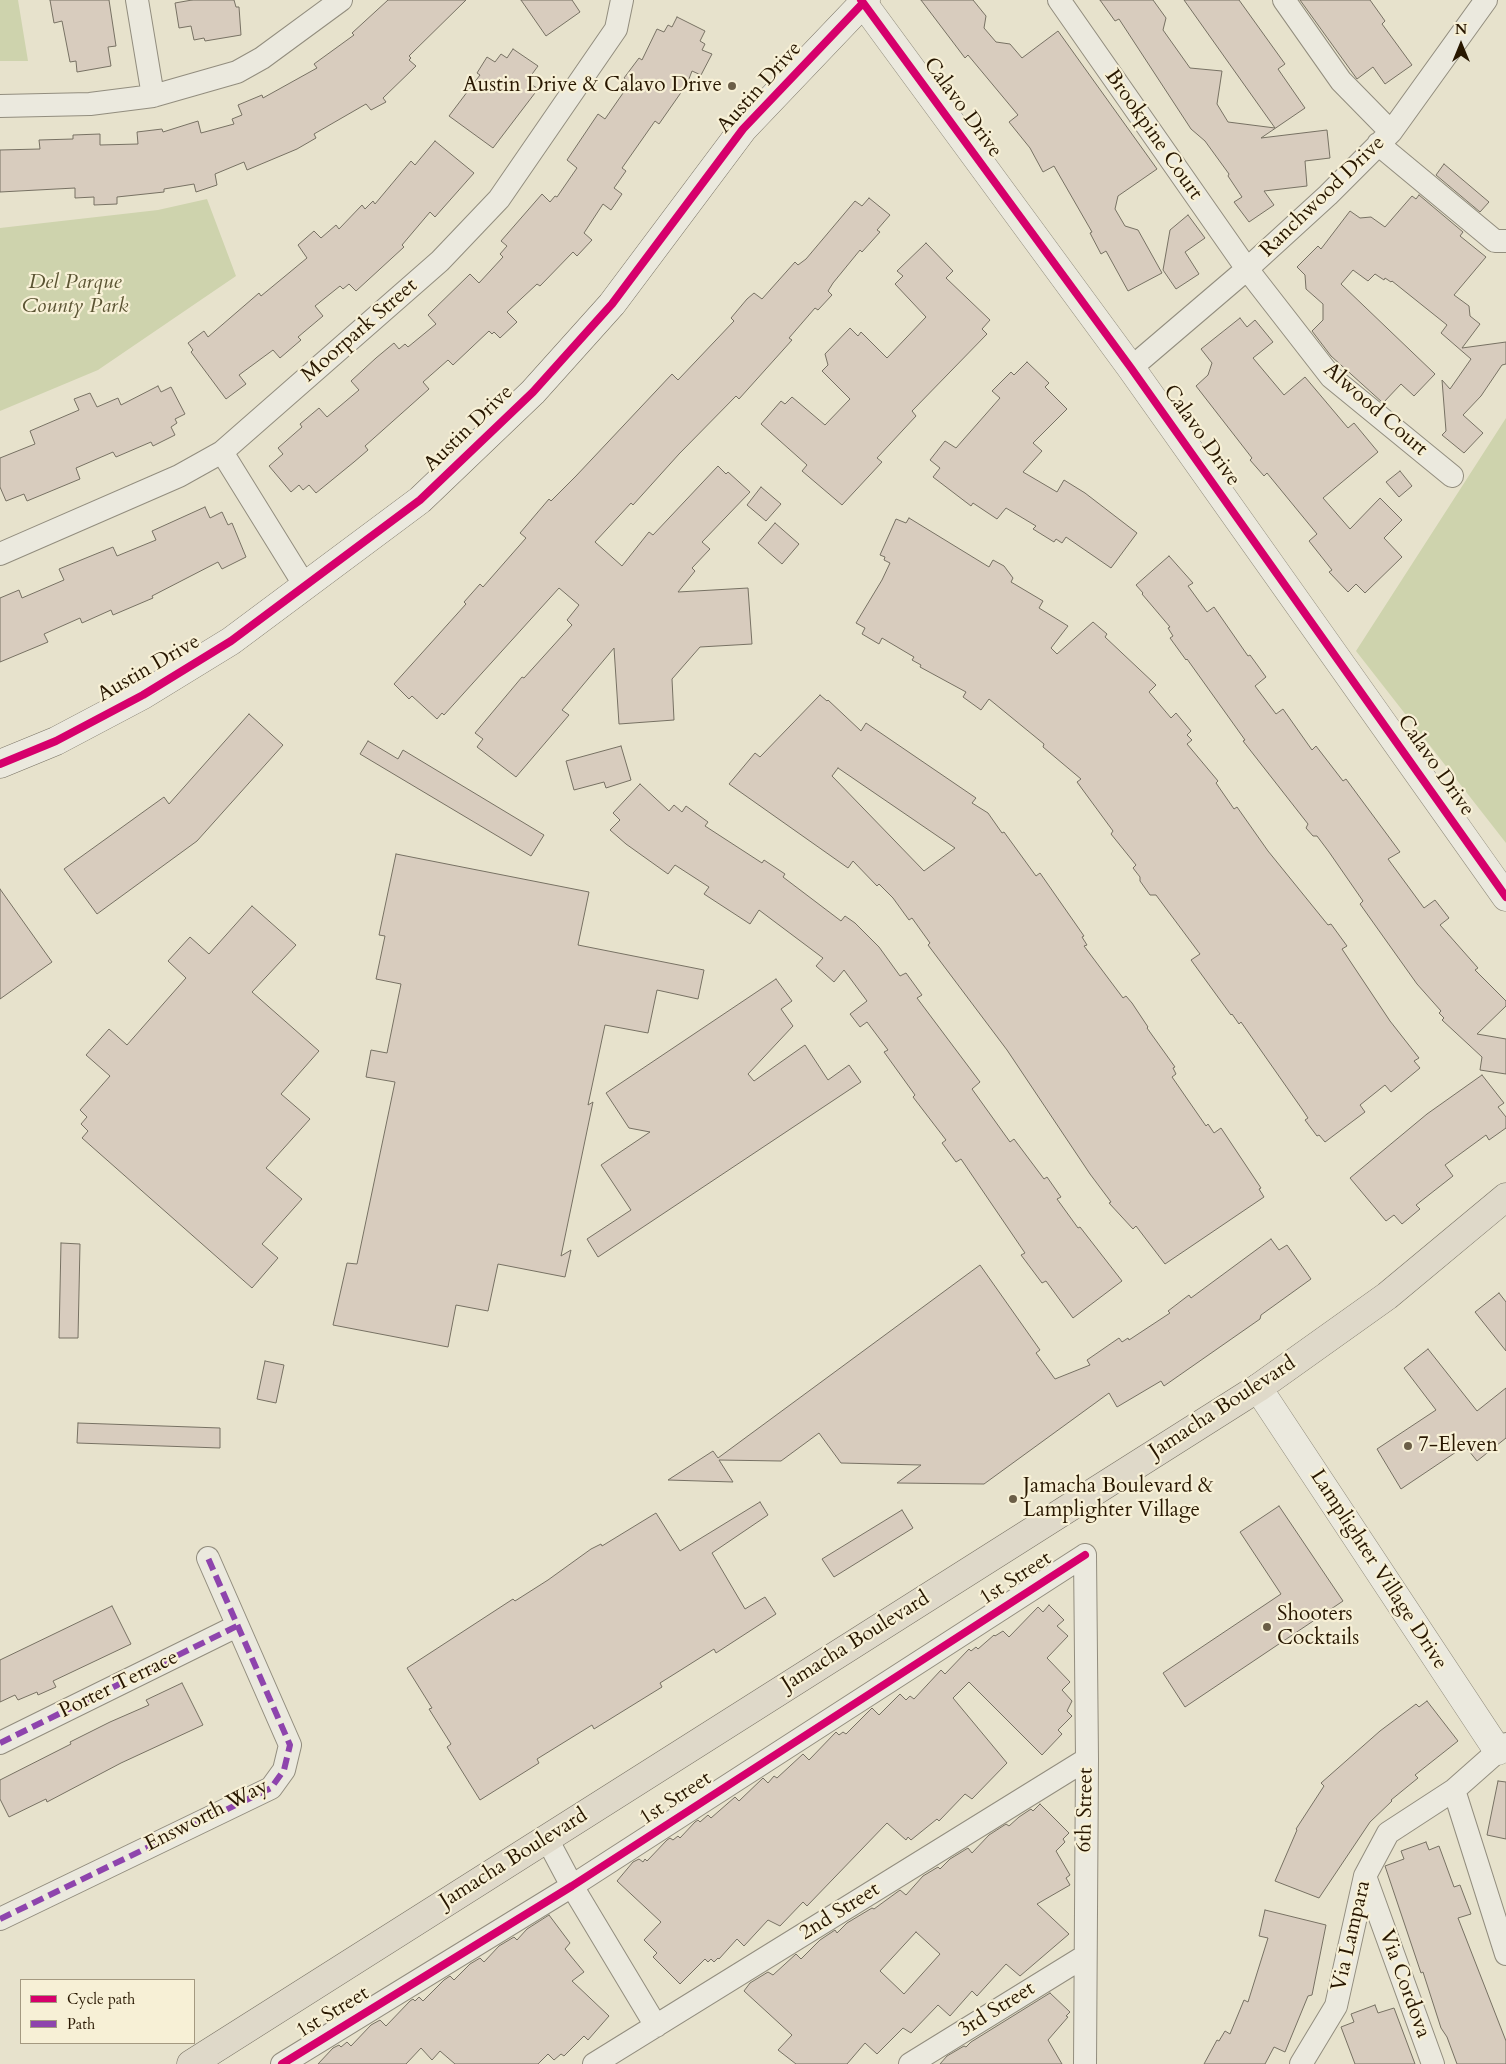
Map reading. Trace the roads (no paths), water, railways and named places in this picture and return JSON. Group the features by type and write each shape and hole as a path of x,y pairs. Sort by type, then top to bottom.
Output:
{"main road":[{"name":"Jamacha Boulevard","path":"190,2064 1258,1388 1387,1296 1506,1198"}],"street":[{"path":"137,0 153,96"},
{"path":"0,106 90,104 153,96 237,72 262,58 341,0"},
{"name":"Moorpark Street","path":"0,554 179,476 222,452 440,261 499,199 616,29 622,0"},
{"name":"Brookpine Court","path":"1059,0 1247,269"},
{"path":"1284,0 1384,138 1495,241 1506,241"},
{"name":"Ranchwood Drive","path":"1131,368 1247,269 1328,195 1384,138 1486,0"},
{"name":"Calavo Drive","path":"864,1 1131,368 1506,896"},
{"name":"Austin Drive","path":"0,764 56,741 143,695 231,640 420,500 533,392 612,304 743,129 864,1"},
{"name":"Alwood Court","path":"1247,269 1331,377 1452,476"},
{"path":"222,452 305,586"},
{"name":"Lamplighter Village Drive","path":"1258,1388 1502,1747"},
{"name":"6th Street","path":"1085,1555 1087,1760 1085,2064"},
{"name":"1st Street","path":"282,2064 572,1886 1085,1555"},
{"name":"Ensworth Way","path":"0,1919 271,1788 284,1770 290,1745 208,1558"},
{"name":"Porter Terrace","path":"0,1744 237,1626"},
{"name":"Via Lampara","path":"1301,2064 1336,2006 1364,1876 1388,1833 1454,1790 1502,1747"},
{"name":"2nd Street","path":"594,2064 1087,1760"},
{"path":"1454,1790 1506,1954"},
{"path":"547,1838 572,1886 656,2026"},
{"name":"Via Cordova","path":"1364,1876 1433,2064"},
{"name":"3rd Street","path":"910,2064 1085,1956"}],"place":[{"name":"Austin Drive & Calavo Drive","path":"732,86"},
{"name":"7-Eleven","path":"1408,1446"},
{"name":"Jamacha Boulevard & Lamplighter Village","path":"1013,1499"},
{"name":"Shooters Cocktails","path":"1267,1627"}],"park label":[{"name":"Del Parque County Park","path":"75,295"}]}
